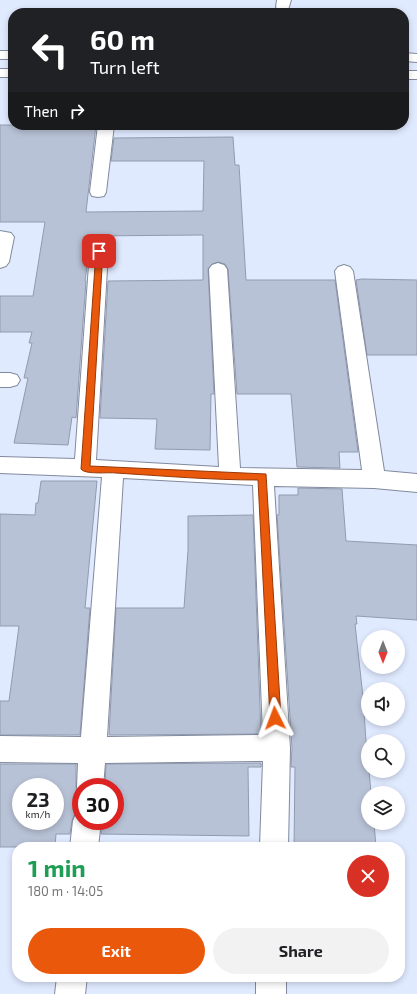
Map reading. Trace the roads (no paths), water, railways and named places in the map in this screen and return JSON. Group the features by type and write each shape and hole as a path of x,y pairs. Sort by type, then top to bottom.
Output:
{"street":[{"path":"98,192 105,130"},
{"path":"0,237 5,237 0,262"},
{"path":"85,469 99,251"},
{"path":"218,269 230,476"},
{"path":"344,271 374,479"},
{"path":"0,465 113,469 230,476 374,479 417,483"},
{"path":"91,778 113,469"},
{"path":"263,476 277,748 274,842"},
{"path":"0,749 94,750 277,748"},
{"path":"85,842 86,830"},
{"path":"70,994 71,982"},
{"path":"270,994 271,982"}]}
